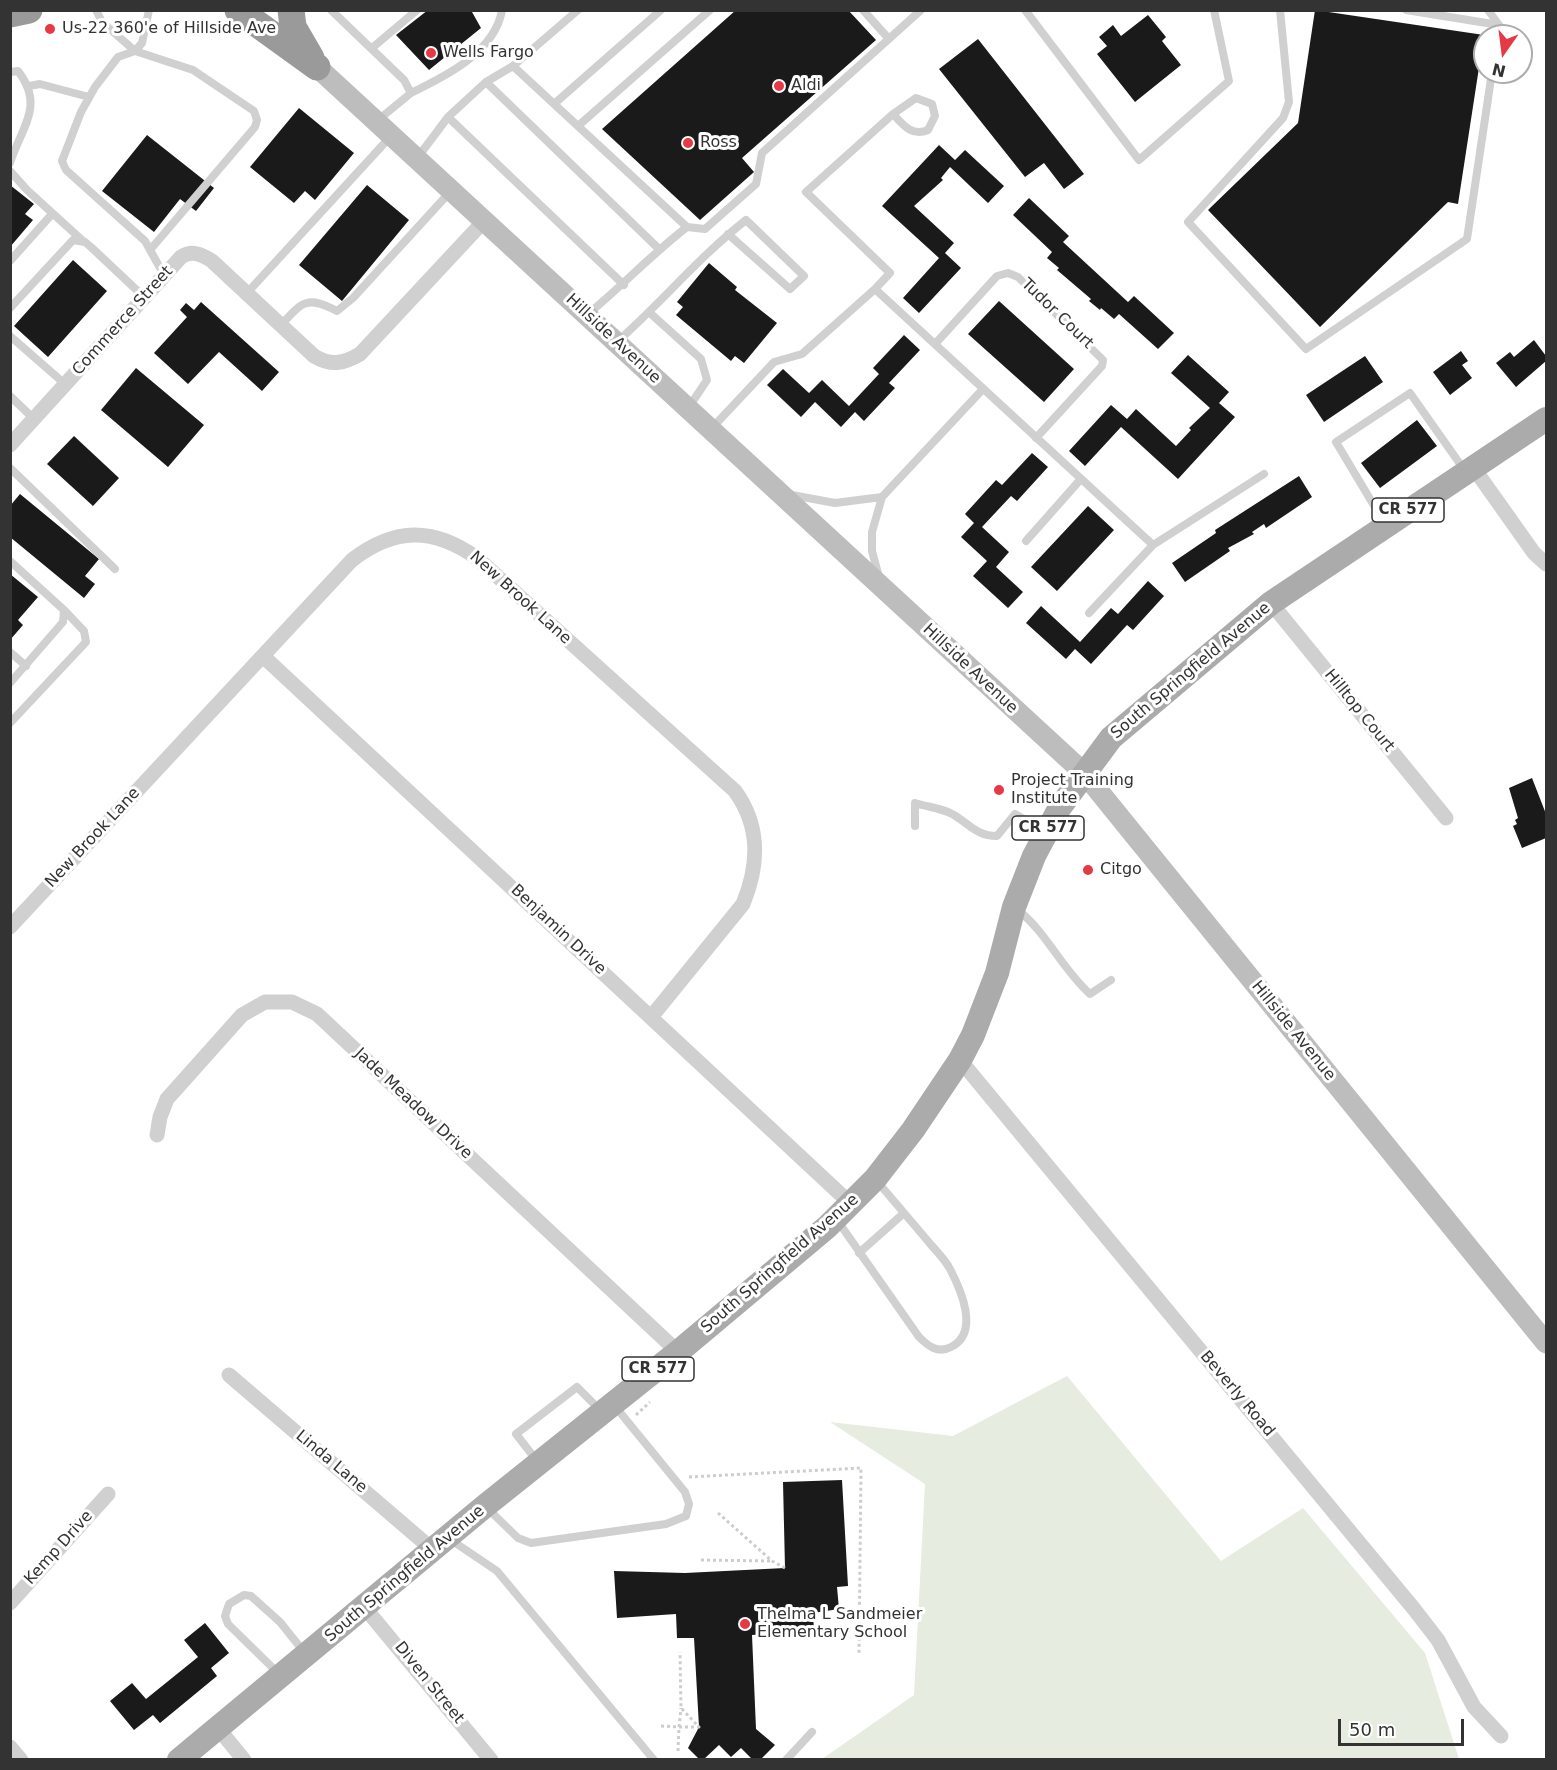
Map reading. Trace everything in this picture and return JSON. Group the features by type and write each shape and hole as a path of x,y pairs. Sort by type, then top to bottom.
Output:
{"highway":[{"path":"10,14 29,10"},
{"path":"238,10 317,67"},
{"path":"291,10 297,36 317,67"}],"main road":[{"name":"South Springfield Avenue","path":"179,1760 365,1608 485,1506 678,1352 844,1211 875,1179 913,1131 960,1060 973,1035 997,973 1014,907 1046,832 1084,773 1111,738 1271,603 1546,419"}],"street":[{"name":"Hillside Avenue","path":"317,67 1084,773 1546,1343"},
{"name":"Commerce Street","path":"10,445 164,275 188,253 196,253 212,261 325,362 337,364 360,354 484,221"},
{"path":"1469,470 1546,564"},
{"name":"New Brook Lane","path":"10,927 352,560 369,547 401,535 440,538 460,546 477,558 735,791 746,807 755,839 756,861 752,883 743,904 652,1016"},
{"name":"Hilltop Court","path":"1271,603 1446,818"},
{"name":"Benjamin Drive","path":"264,657 652,1016 844,1211"},
{"name":"Jade Meadow Drive","path":"157,1135 160,1117 167,1099 242,1015 265,1002 292,1002 316,1014 678,1352"},
{"name":"Beverly Road","path":"960,1060 1414,1609 1438,1640 1474,1707 1501,1736"},
{"name":"Linda Lane","path":"229,1375 441,1543"},
{"name":"Kemp Drive","path":"10,1603 108,1494"},
{"name":"Diven Street","path":"365,1608 491,1760"},
{"path":"219,1728 244,1760"},
{"path":"10,1747 21,1760"}],"lane":[{"path":"96,10 102,22 135,51 194,70 254,111 257,120 255,127 150,250"},
{"path":"149,10 142,43 135,51 118,57 89,97 62,161 66,170 146,241 164,275"},
{"path":"331,10 404,80 411,93"},
{"path":"372,48 417,10"},
{"path":"247,293 411,93 440,79 482,48 498,29 502,10"},
{"path":"417,158 448,117 486,82 513,66 578,10"},
{"path":"554,104 661,10"},
{"path":"578,126 710,10"},
{"path":"862,10 889,39"},
{"path":"513,66 687,227 705,229 756,184 762,153 921,10"},
{"path":"1025,10 1139,160 1229,81 1214,10"},
{"path":"1280,10 1290,102 1283,118 1188,222 1306,349 1467,239 1490,84"},
{"path":"1406,10 1487,24"},
{"path":"1488,10 1498,24"},
{"path":"10,72 18,71 29,86 32,112 19,137 10,163"},
{"path":"486,82 659,249"},
{"path":"29,86 40,84 89,97"},
{"path":"711,429 774,363 802,354 890,273 806,192 893,114 916,98 932,104 935,116 928,130 917,133 907,129 893,114"},
{"path":"448,117 624,285"},
{"path":"10,171 52,214 144,297"},
{"path":"281,325 301,304 318,301 337,311 353,298 452,190"},
{"path":"10,261 52,214"},
{"path":"616,342 650,312 728,234 746,220 804,276 790,289 728,234"},
{"path":"587,315 624,285 659,249 687,227"},
{"path":"10,308 73,240 84,242"},
{"name":"Tudor Court","path":"935,344 997,276 1011,273 1018,277 1103,360 1102,366 1036,438"},
{"path":"875,289 1153,545"},
{"path":"650,312 701,359 707,380 688,408"},
{"path":"10,336 66,384"},
{"path":"884,590 873,551 872,532 882,497 983,389"},
{"path":"1386,525 1336,442 1410,393 1469,470"},
{"path":"10,396 34,419"},
{"path":"10,468 115,569"},
{"path":"1089,613 1153,545 1264,474"},
{"path":"1026,541 1080,480"},
{"path":"778,492 835,503 882,497"},
{"path":"10,561 84,631 86,642 10,723"},
{"path":"10,683 63,622 64,610"},
{"path":"10,652 26,666"},
{"path":"915,826 915,803 952,814 971,829 987,836 997,836 1015,814 1046,832"},
{"path":"1014,907 1034,923 1059,960 1090,994 1111,980"},
{"path":"844,1211 859,1253 919,1337 938,1350 950,1348 960,1342 968,1330 950,1267 875,1179"},
{"path":"859,1253 904,1213"},
{"path":"485,1506 518,1538 531,1544 666,1524 686,1516 689,1504 685,1492 608,1409 577,1387 516,1434 540,1463"},
{"path":"441,1543 497,1571 654,1760"},
{"path":"281,1676 228,1624 225,1616 229,1604 244,1595 251,1596 280,1622 307,1655"},
{"path":"786,1760 812,1732"}],"path":[{"path":"643,1424 635,1415 652,1401"},
{"path":"687,1477 861,1468 859,1653"},
{"path":"718,1513 772,1561 786,1568"},
{"path":"701,1560 772,1561"},
{"path":"678,1751 681,1708 680,1652"},
{"path":"662,1726 699,1727 681,1708"}],"shaded area":[{"path":"1067,1376 1221,1561 1303,1508 1425,1653 1459,1759 822,1759 914,1695 925,1484 830,1422 953,1436"}],"building":[{"name":"Wells Fargo","path":"428,10 475,10 472,12 481,28 429,70 396,35"},
{"path":"736,10 848,10 876,40 742,158 754,172 700,220 602,129"},
{"path":"1315,10 1473,33 1473,84 1476,84 1458,204 1448,202 1320,327 1208,210 1298,123"},
{"path":"1148,15 1166,37 1162,41 1181,65 1135,102 1097,54 1107,46 1099,37 1113,25 1121,36"},
{"path":"978,39 1084,174 1064,189 1044,163 1025,177 939,69"},
{"path":"299,108 354,153 315,200 305,191 294,203 250,167"},
{"path":"147,135 214,188 196,211 180,199 154,232 102,191"},
{"path":"939,145 955,160 965,150 1004,186 988,203 950,167 941,178 943,180 914,206 954,243 945,253 961,268 919,313 903,298 939,258 882,206"},
{"path":"10,185 34,204 25,214 33,220 10,247"},
{"path":"367,185 409,220 342,301 299,265"},
{"path":"1029,198 1069,236 1063,242 1128,302 1134,296 1174,333 1158,349 1119,314 1114,319 1101,308 1100,310 1089,301 1091,299 1057,270 1059,268 1047,258 1052,252 1013,215"},
{"path":"73,260 107,291 48,357 14,326"},
{"path":"709,263 737,287 735,290 777,323 744,363 735,356 731,361 676,315 683,307 677,302"},
{"path":"999,301 1074,369 1044,402 968,334"},
{"path":"201,302 279,372 262,391 219,352 188,384 154,353 187,317 180,310 186,303 194,310"},
{"path":"904,335 920,350 889,383 895,388 864,421 855,412 841,427 815,402 801,417 767,385 783,369 809,393 822,380 849,406 879,374 873,368"},
{"path":"1534,340 1546,356 1546,361 1516,387 1496,363 1510,352 1514,357"},
{"path":"1461,351 1468,361 1462,365 1472,378 1450,395 1433,372"},
{"path":"1188,355 1229,392 1219,403 1235,417 1178,479 1121,427 1085,466 1069,451 1111,405 1127,419 1136,409 1176,446 1191,430 1189,428 1210,408 1171,373"},
{"path":"1365,356 1383,382 1324,422 1306,395"},
{"path":"136,368 204,425 168,467 101,410"},
{"path":"1417,420 1437,446 1380,488 1361,463"},
{"path":"74,436 119,478 93,506 47,464"},
{"path":"1032,453 1048,467 1017,501 1011,496 982,527 1009,552 996,567 1023,592 1008,608 973,576 987,561 961,537 974,523 965,514 996,480 1002,485"},
{"path":"1299,476 1312,497 1266,528 1264,524 1252,532 1254,534 1228,548 1230,551 1185,582 1172,563 1216,533 1215,530"},
{"path":"20,494 99,559 85,576 95,584 84,598 10,537 10,506"},
{"path":"1088,506 1114,530 1057,591 1031,567"},
{"path":"10,574 38,597 18,620 23,625 10,640"},
{"path":"1148,581 1164,596 1133,630 1127,625 1091,664 1075,649 1066,659 1026,623 1041,606 1080,642 1111,608 1118,614"},
{"path":"1532,778 1546,814 1546,838 1522,848 1513,826 1517,824 1515,820 1518,818 1509,788"},
{"name":"Thelma L Sandmeier Elementary School","path":"842,1480 848,1586 837,1587 839,1609 813,1613 814,1631 752,1635 756,1729 775,1745 760,1760 753,1760 741,1748 731,1757 719,1745 703,1760 700,1760 688,1748 699,1727 694,1638 677,1638 676,1614 617,1618 614,1571 685,1573 785,1568 783,1482"},
{"path":"205,1623 229,1653 211,1668 217,1676 160,1723 153,1715 134,1730 110,1701 132,1683 146,1699 198,1657 184,1640"}],"place":[{"name":"Us-22 360'e of Hillside Ave","path":"50,29"},
{"name":"Wells Fargo","path":"431,53"},
{"name":"Aldi","path":"779,86"},
{"name":"Ross","path":"688,143"},
{"name":"Project Training Institute","path":"999,790"},
{"name":"Citgo","path":"1088,870"},
{"name":"Thelma L Sandmeier Elementary School","path":"745,1624"}]}
